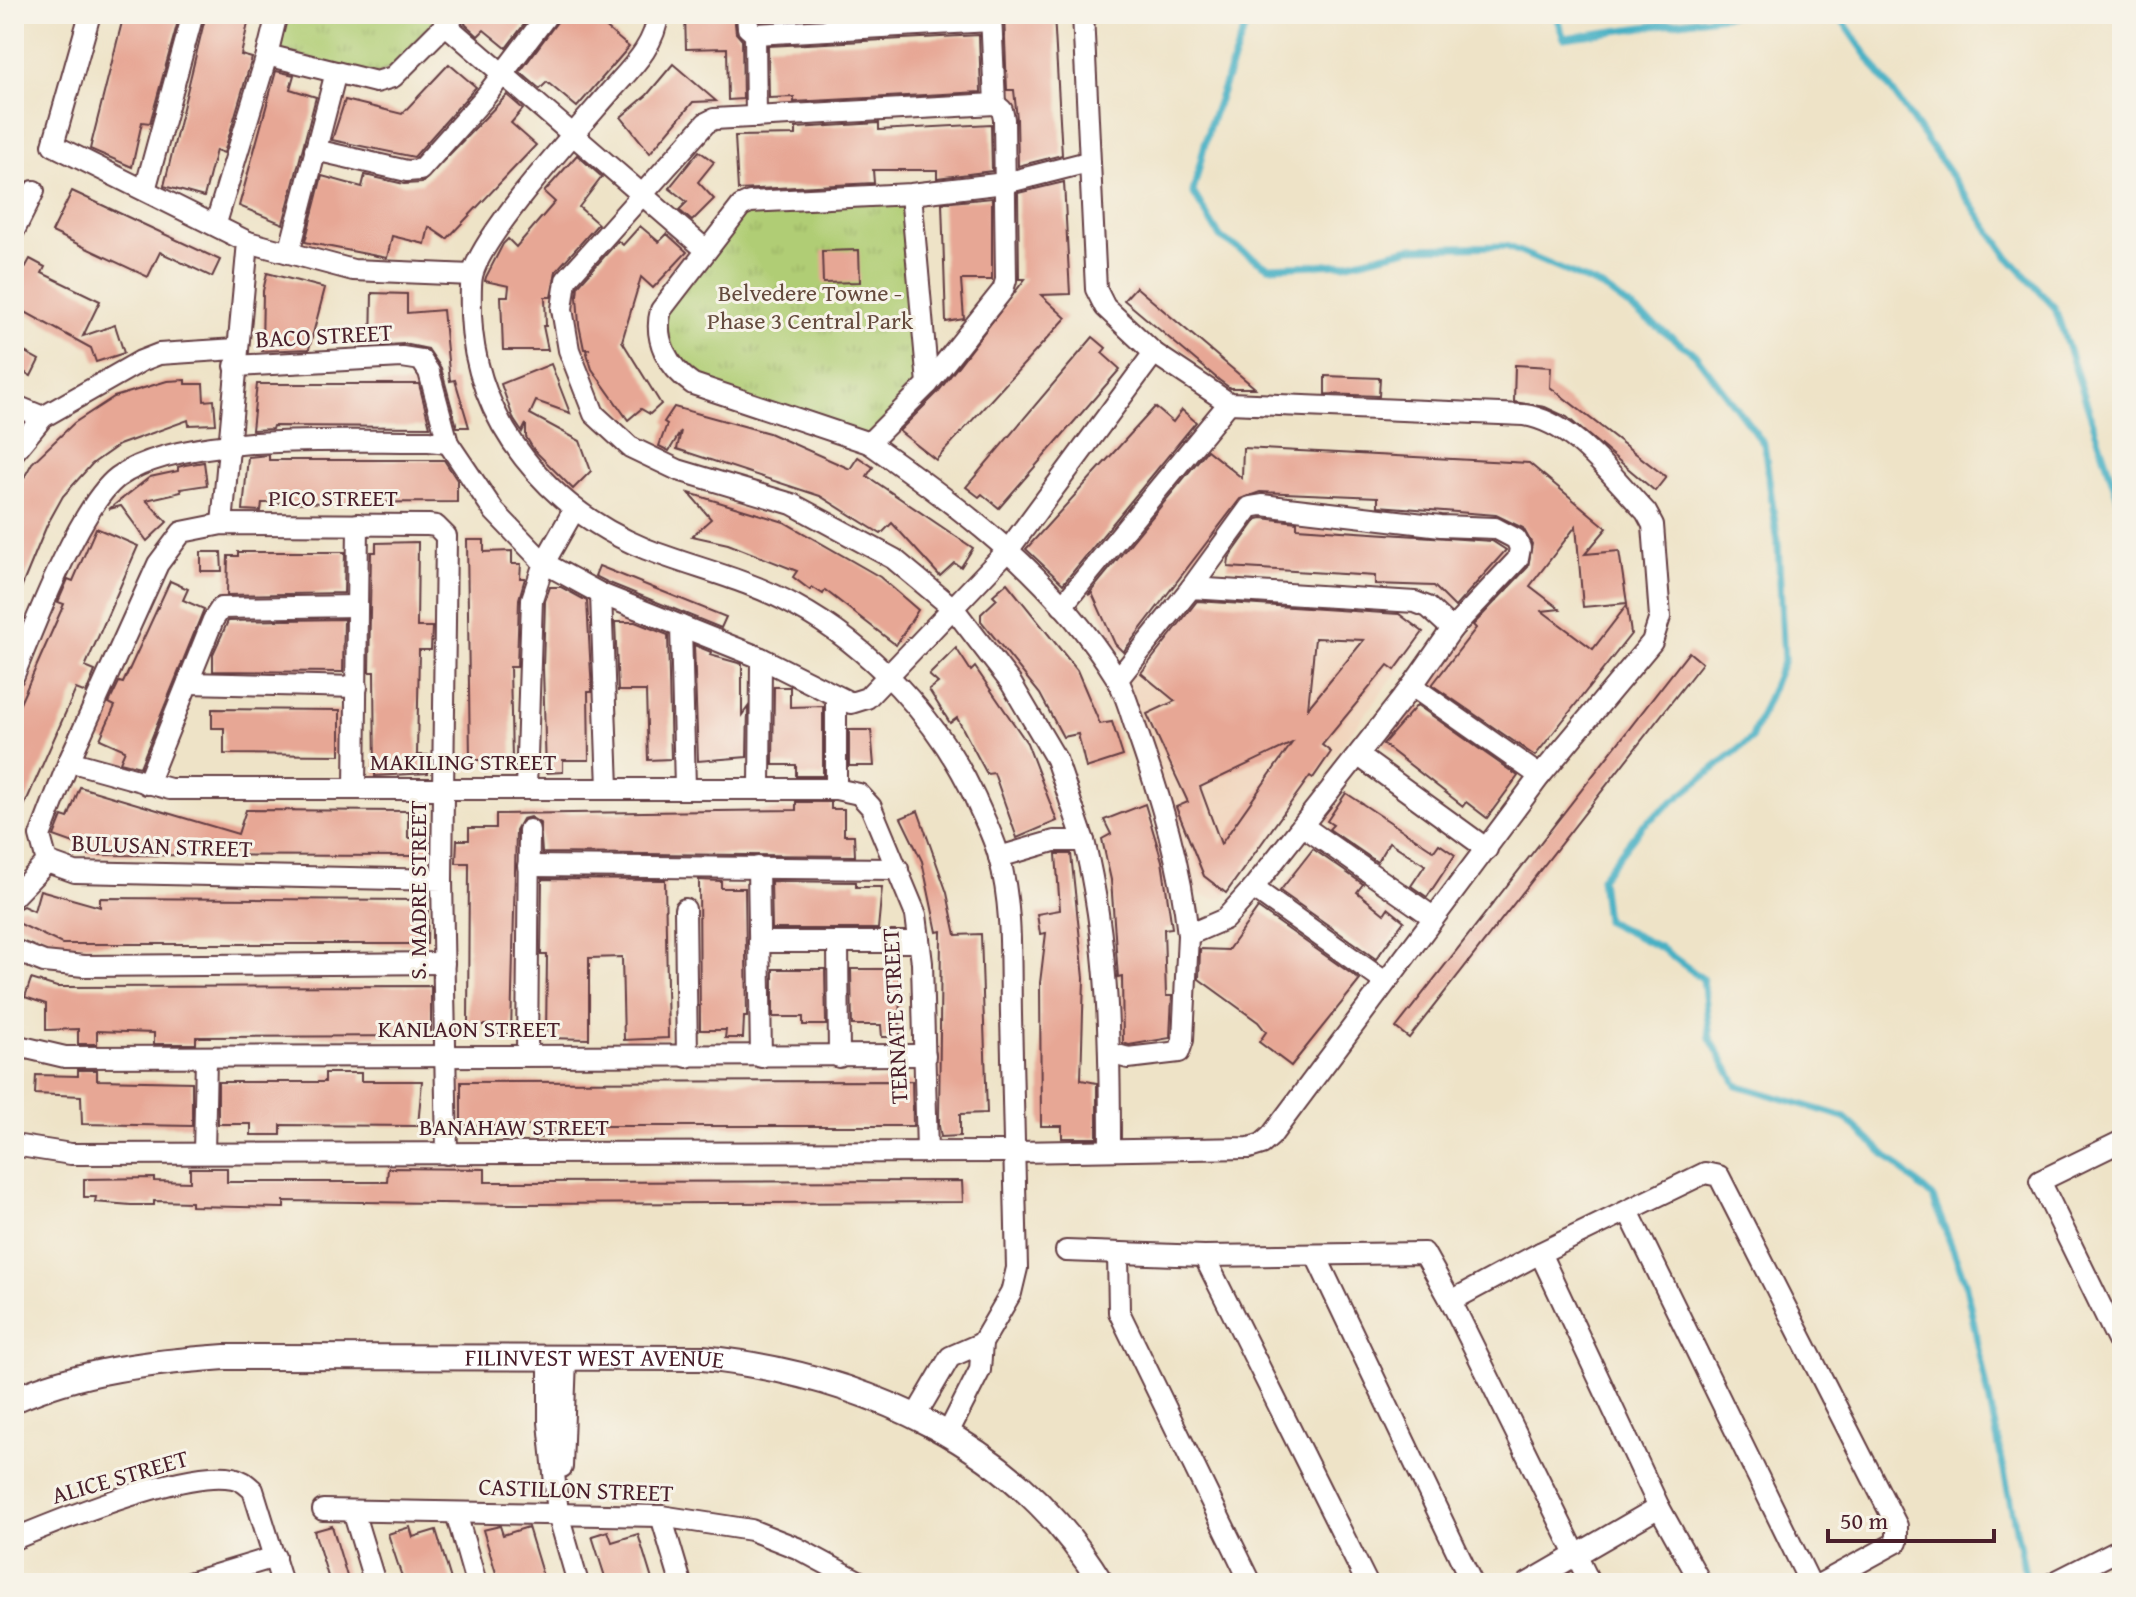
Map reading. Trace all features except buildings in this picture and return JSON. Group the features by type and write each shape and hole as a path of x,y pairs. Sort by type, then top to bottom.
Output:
{"street":[{"path":"90,14 53,145 216,223 248,242 353,270 472,275"},
{"path":"145,190 193,14"},
{"path":"216,223 277,14"},
{"path":"315,150 407,171 420,170 548,14"},
{"path":"658,14 648,47 571,137 490,241 472,275 471,319 479,363 497,416 526,465 574,510 603,530 647,549 769,592 797,606 888,675 926,720 957,766 999,857 1010,957 1015,1281 982,1343 980,1370 948,1433"},
{"path":"747,14 748,28 755,34 991,18 995,104"},
{"path":"1083,14 1088,162 1098,299 1154,353 1229,403 1548,420 1569,435 1646,512 1653,525 1658,630 1644,655 1540,776 1385,982 1253,888"},
{"path":"267,55 376,82 393,77 451,20 501,75 705,249"},
{"path":"755,34 756,117"},
{"path":"289,253 336,72"},
{"path":"869,443 928,384 1003,290 1004,119 1002,110 995,104 714,119 706,123 641,193 566,280 562,309 569,350 594,414 630,447 678,470 792,504 882,552 954,609 1011,683 1056,759 1084,841 1102,934 1106,1036 1110,1053 1110,1150"},
{"path":"1088,162 1005,183 911,194 750,202 741,206 705,249 661,310 656,328 660,343 679,374 693,384 869,443 949,499 1009,549 1062,606 1118,679 1159,794 1179,868 1188,935 1183,1040 1179,1052 1128,1058 1110,1053"},
{"path":"14,231 34,191"},
{"path":"911,194 928,384"},
{"path":"222,524 248,242"},
{"path":"16,665 86,514 116,478 148,460 188,449 228,445 429,441 448,443 494,511 544,563 601,594 761,658 836,697 859,702 954,609 1009,549 1154,353"},
{"path":"14,452 43,417 150,357 236,358"},
{"name":"BACO STREET","path":"236,358 402,357 421,360 429,372 448,443"},
{"path":"1062,606 1229,403"},
{"path":"14,405 43,417"},
{"path":"1118,679 1191,588 1250,507 1262,505 1441,526 1495,528 1516,539 1520,548 1518,559 1452,629 1359,756 1253,888 1225,919 1188,935"},
{"path":"526,788 532,599 544,563 574,510"},
{"name":"PICO STREET","path":"222,524 428,525 442,531"},
{"name":"BULUSAN STREET","path":"222,524 182,532 158,564 69,761 40,836 41,849 47,862 75,872 442,880"},
{"path":"355,788 358,524"},
{"name":"S. MADRE STREET","path":"442,531 447,542 442,880 447,1154"},
{"path":"1191,588 1415,602 1428,607 1452,629"},
{"path":"601,594 608,788"},
{"path":"147,784 213,620 221,608 357,606"},
{"path":"681,626 685,788"},
{"path":"760,789 761,658"},
{"path":"188,683 357,687"},
{"path":"1412,686 1540,776"},
{"path":"836,697 836,789"},
{"path":"1359,756 1487,849"},
{"name":"MAKILING STREET","path":"69,761 170,789 836,789 859,794"},
{"name":"TERNATE STREET","path":"859,794 871,807 916,915 925,1055 927,1152"},
{"path":"1303,826 1433,917"},
{"path":"527,1055 529,830"},
{"path":"999,857 1044,843 1084,841"},
{"path":"14,896 47,862"},
{"path":"528,866 898,869"},
{"path":"758,867 761,1057"},
{"path":"685,909 687,1057"},
{"path":"759,942 919,942"},
{"path":"838,942 839,1057"},
{"path":"14,950 44,962 84,966 444,963"},
{"name":"BANAHAW STREET","path":"14,1145 71,1154 1015,1152 1249,1148 1262,1144 1280,1126 1385,982"},
{"name":"KANLAON STREET","path":"14,1045 65,1057 925,1055"},
{"path":"204,1153 206,1057"},
{"path":"2122,1141 2040,1181 2122,1349"},
{"path":"1451,1301 1540,1253 1705,1173 1719,1176 1897,1526 1897,1542 1822,1583"},
{"path":"1628,1211 1810,1583"},
{"path":"1066,1251 1204,1256 1424,1253 1451,1301 1590,1583"},
{"path":"1540,1253 1659,1507 1701,1583"},
{"path":"1118,1254 1119,1312 1251,1583"},
{"path":"1204,1256 1367,1583"},
{"path":"1316,1256 1472,1583"},
{"path":"916,1415 950,1357 982,1343"},
{"name":"FILINVEST WEST AVENUE","path":"14,1400 34,1391 147,1363 225,1357 703,1358 756,1363 809,1375 916,1415 985,1456 1035,1497 1081,1549 1101,1583"},
{"path":"557,1358 566,1422 558,1514 578,1583"},
{"name":"ALICE STREET","path":"14,1539 82,1511 158,1489 214,1478 243,1480 258,1501 275,1557"},
{"path":"1528,1583 1579,1557 1659,1507"},
{"name":"CASTILLON STREET","path":"323,1510 661,1516 751,1530 797,1548 862,1583"},
{"path":"353,1511 375,1583"},
{"path":"456,1513 476,1583"},
{"path":"661,1516 681,1583"},
{"path":"2053,1583 2122,1548"},
{"path":"189,1583 275,1557 282,1583"}],"shaded area":[{"path":"1195,594 1412,608 1427,617 1429,630 1227,896 1216,899 1202,896 1191,889 1126,677"}],"green space":[{"path":"282,14 442,14 391,68 375,75 275,50"},
{"name":"Belvedere Towne - Phase 3 Central Park","path":"906,194 928,384 869,443 679,374 661,310 741,206"}],"waterway":[{"path":"1250,14 1209,127 1193,192 1220,237 1268,267 1344,264 1411,248 1506,246 1602,287 1695,354 1764,444 1778,544 1784,660 1751,739 1642,826 1601,878 1606,921 1661,948 1703,979 1710,1038 1737,1085 1844,1117 1933,1198 1965,1281 2027,1583"},
{"path":"1555,14 1564,38 1738,14"},
{"path":"1838,14 2009,258 2055,308 2122,510"}]}
